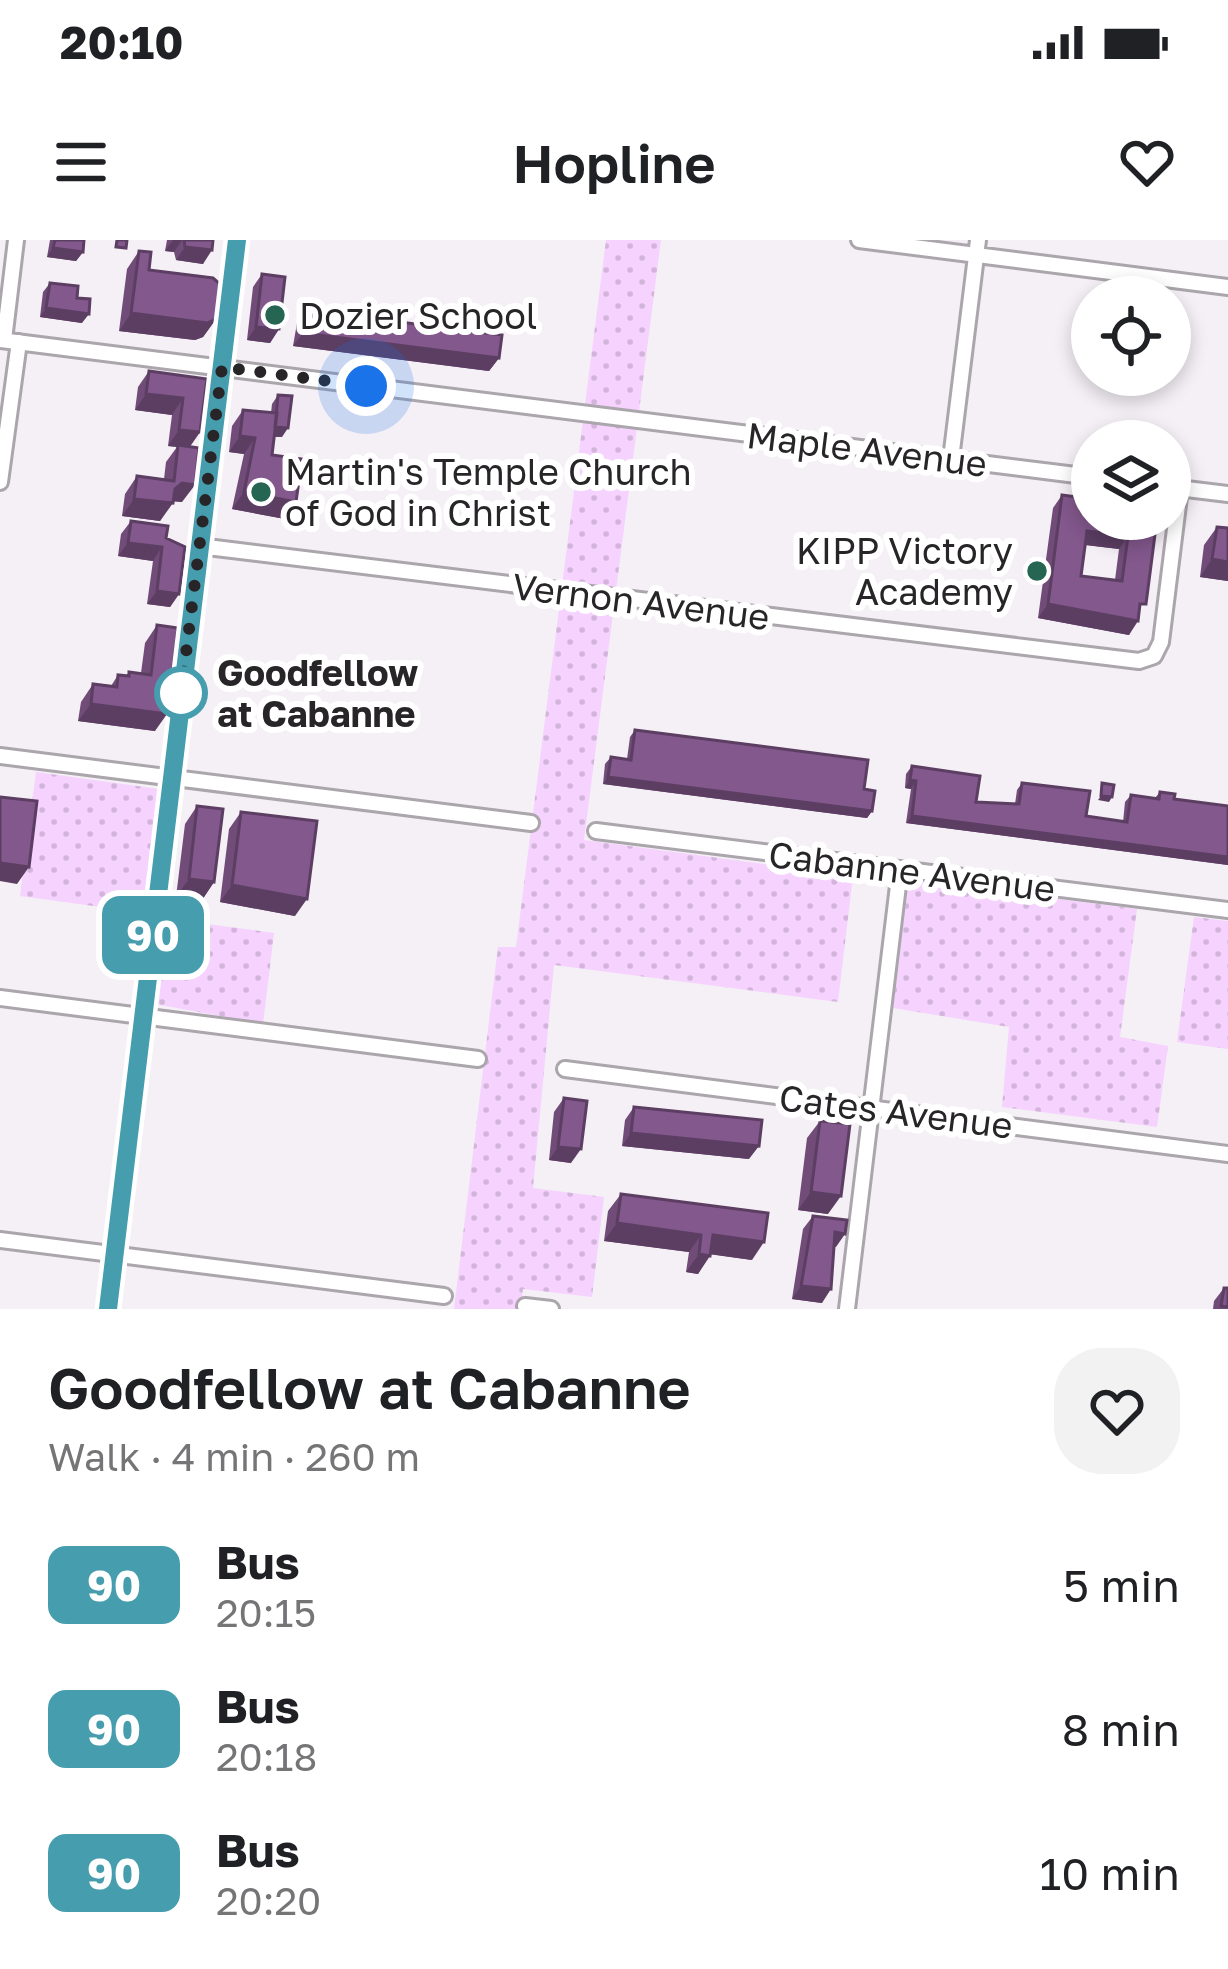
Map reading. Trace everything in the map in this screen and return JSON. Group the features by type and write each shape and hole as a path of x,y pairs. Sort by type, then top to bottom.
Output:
{"main road":[{"path":"107,1309 237,240"}],"street":[{"path":"0,482 16,240"},
{"path":"859,240 977,247 1228,287"},
{"path":"951,459 977,247"},
{"name":"Maple Avenue","path":"8,341 1071,474"},
{"path":"1191,490 1228,494"},
{"name":"Vernon Avenue","path":"199,545 1121,661 1154,656 1161,642 1170,540"},
{"path":"0,756 531,823"},
{"name":"Cabanne Avenue","path":"596,831 1228,910"},
{"path":"847,1309 900,869"},
{"path":"0,998 478,1059"},
{"name":"Cates Avenue","path":"565,1069 1228,1154"},
{"path":"0,1240 444,1296"},
{"path":"525,1306 551,1309"}],"shaded area":[{"path":"606,240 661,240 584,840 853,876 838,1002 554,965 533,1188 604,1197 592,1297 523,1289 520,1309 454,1309 498,947 516,947"},
{"path":"36,772 159,789 145,913 20,896"},
{"path":"919,881 1137,909 1120,1037 1168,1046 1157,1127 1002,1107 1009,1027 893,1008 908,886"},
{"path":"1194,917 1228,921 1228,1049 1177,1042"},
{"path":"163,918 274,933 263,1024 155,1004"}],"building":[{"path":"55,240 84,240 83,252 53,248"},
{"path":"184,240 213,240 212,250 185,247"},
{"path":"139,251 151,252 149,270 213,278 220,284 216,319 207,323 131,313"},
{"path":"262,274 285,277 279,329 256,327"},
{"path":"50,283 78,286 77,298 90,299 89,314 46,308"},
{"path":"306,310 502,335 499,358 303,333"},
{"path":"149,371 207,379 200,432 179,430 183,398 146,394"},
{"path":"278,395 292,396 288,428 275,427"},
{"path":"243,410 277,413 272,455 302,459 296,502 244,492 255,438 240,436"},
{"path":"178,445 199,448 195,485 182,483 175,489 173,503 134,499 137,476 174,481"},
{"path":"1062,495 1071,496 1071,540 1086,540 1081,576 1122,581 1127,540 1154,540 1146,604 1140,604 1138,621 1048,604"},
{"path":"131,521 168,526 166,538 185,547 179,594 157,591 162,547 128,543"},
{"path":"1217,527 1228,528 1228,562 1212,559"},
{"path":"157,625 178,628 167,714 91,704 93,684 117,687 118,675 151,675"},
{"path":"635,730 868,760 864,789 875,791 872,811 608,777 611,757 631,760"},
{"path":"912,766 980,776 976,802 1019,804 1022,783 1090,791 1086,816 1127,822 1131,795 1159,799 1160,792 1175,794 1174,799 1228,806 1228,857 912,816 916,781 910,780"},
{"path":"1102,783 1114,785 1112,797 1101,796"},
{"path":"0,797 37,801 29,867 0,863"},
{"path":"197,806 223,809 214,882 189,879"},
{"path":"241,812 317,821 307,899 232,885"},
{"path":"564,1098 587,1101 581,1149 558,1147"},
{"path":"634,1107 762,1120 759,1146 631,1133"},
{"path":"820,1121 850,1124 841,1196 811,1192"},
{"path":"621,1194 768,1213 764,1242 713,1235 710,1256 699,1254 701,1235 617,1223"},
{"path":"813,1216 847,1220 845,1234 835,1232 831,1289 801,1286"},
{"path":"1224,1288 1228,1288 1228,1307 1221,1306"}],"bus line":[{"name":"90","path":"108,1309 237,240"}],"place":[{"name":"Dozier School","path":"275,315"},
{"name":"Martin's Temple Church of God in Christ","path":"261,492"},
{"name":"KIPP Victory Academy","path":"1037,571"},
{"name":"Goodfellow at Cabanne","path":"181,693"}],"route":[{"path":"181,693 222,367 366,386"}]}
